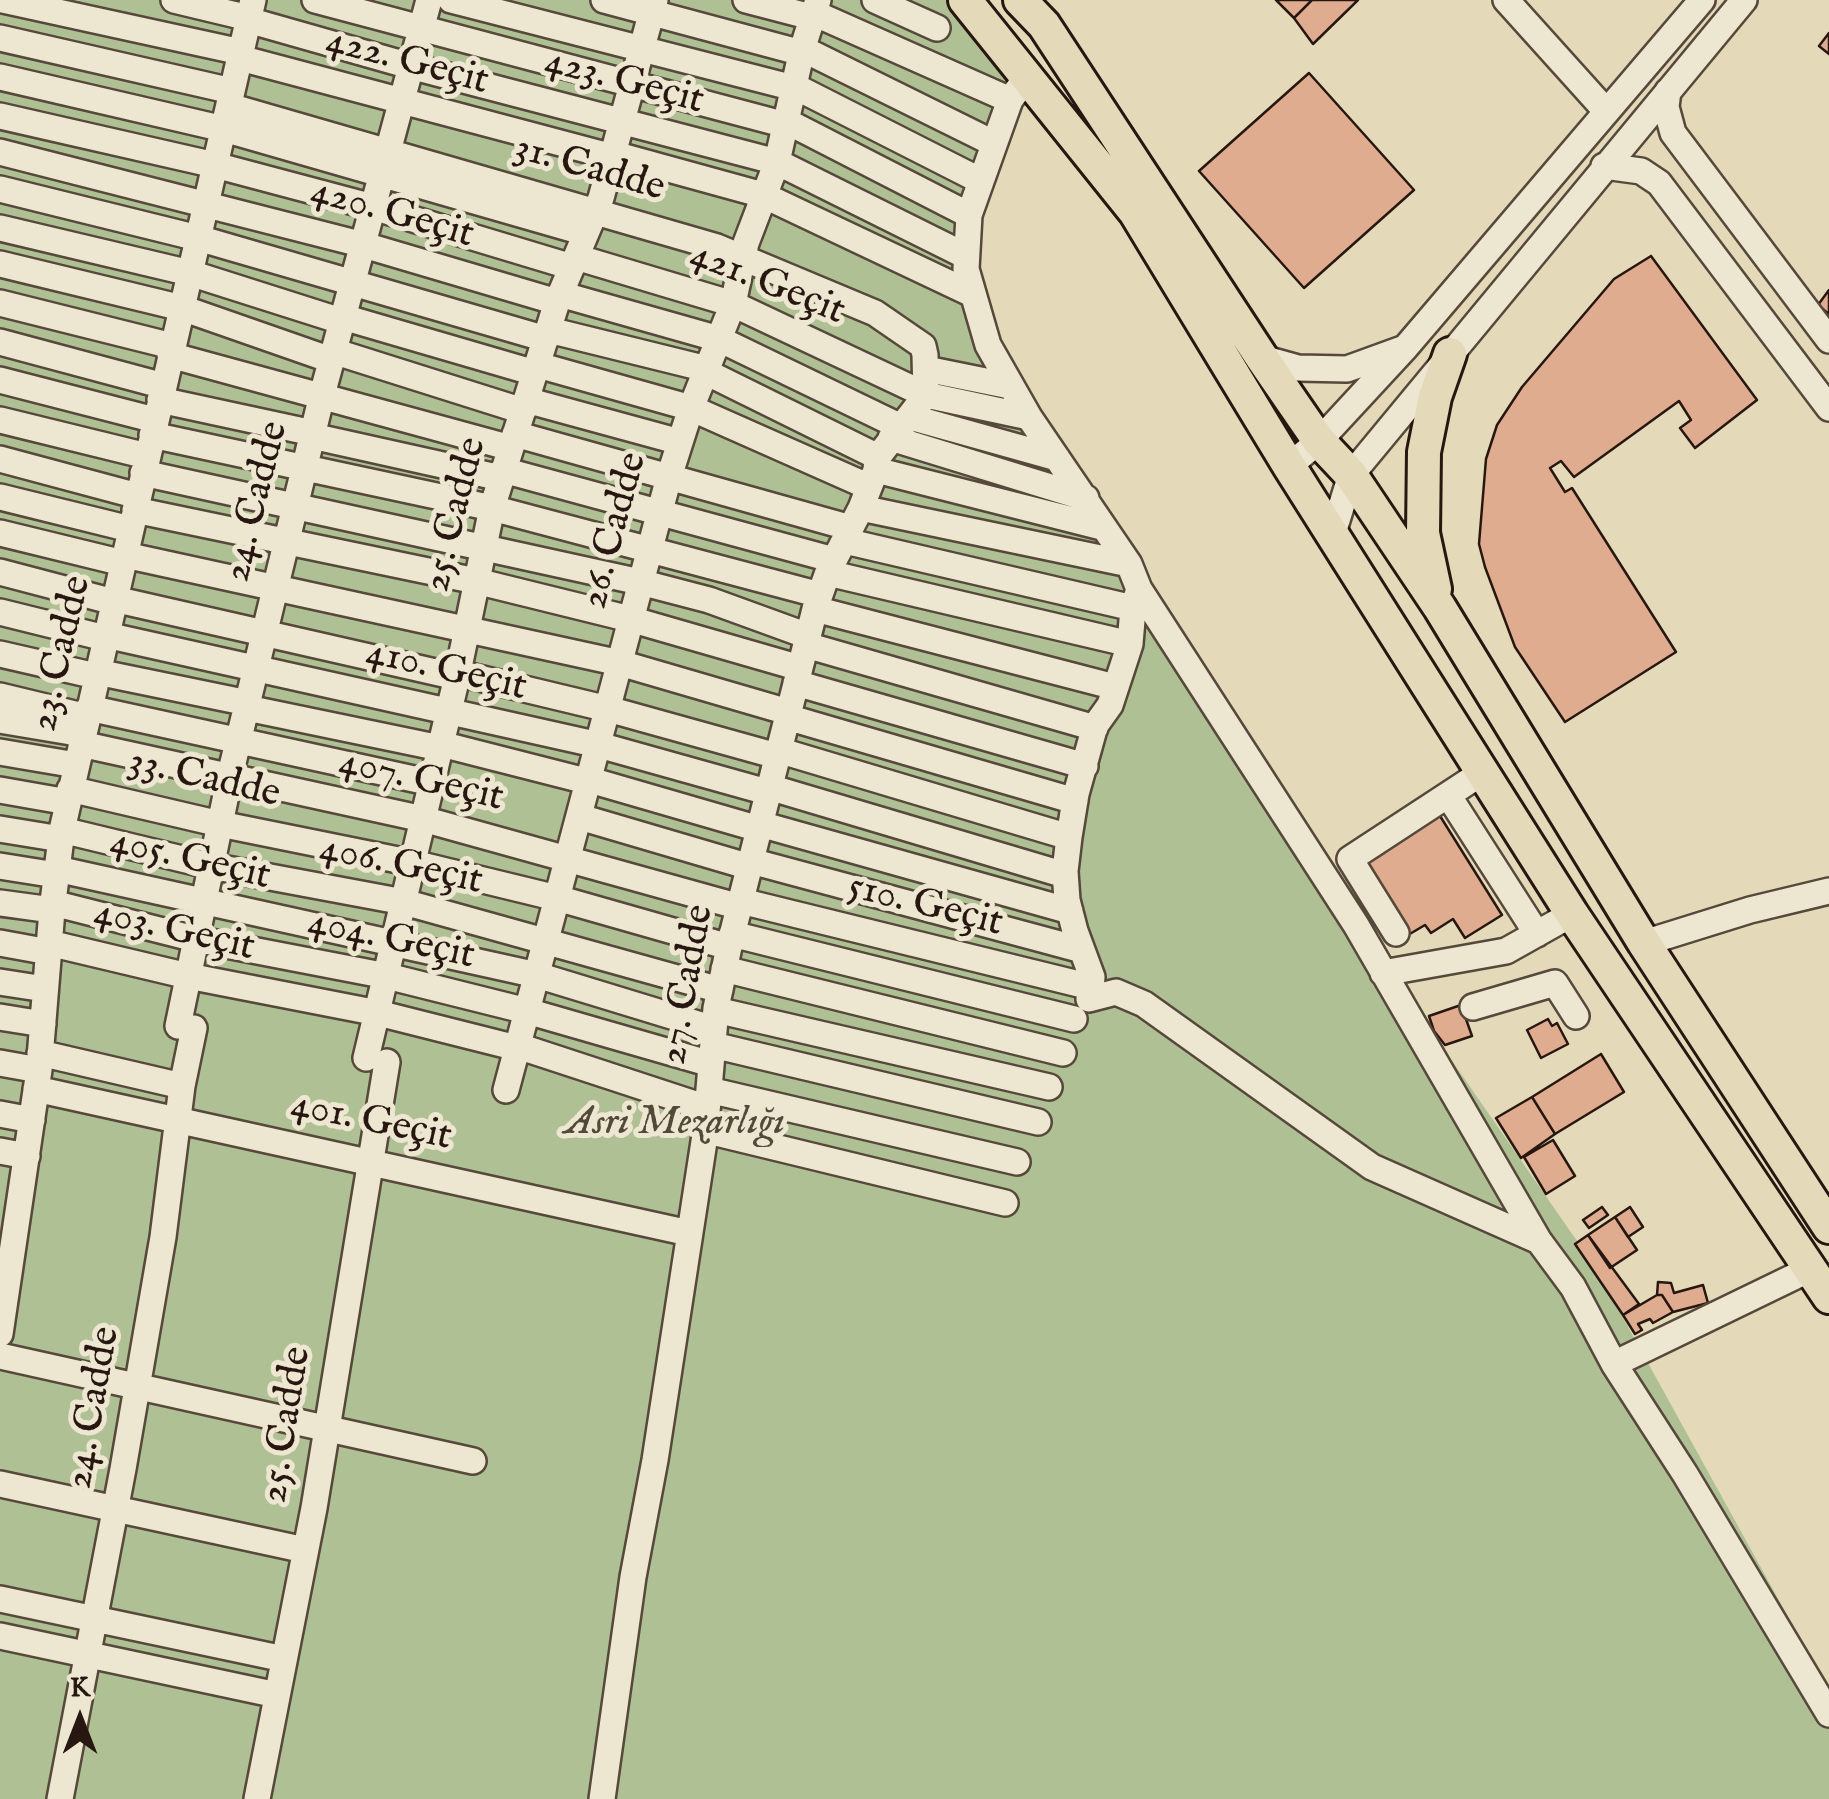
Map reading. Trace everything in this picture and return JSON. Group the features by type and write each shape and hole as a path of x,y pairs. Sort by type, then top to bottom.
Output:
{"main road":[{"path":"965,0 1018,89 1135,212 1289,466 1572,914 1829,1297"},
{"path":"1020,0 1044,25 1262,358 1319,441 1351,475 1440,608 1644,943 1829,1227"},
{"path":"1440,608 1423,533 1424,452 1450,354"}],"street":[{"name":"422. Geçit","path":"3,0 240,55 763,195 972,294"},
{"name":"423. Geçit","path":"174,0 250,12 410,66 777,162 966,256"},
{"path":"315,0 632,86 786,123 969,215"},
{"name":"24. Cadde","path":"60,1799 163,1237 182,1086 188,976 195,939 312,435 429,0"},
{"path":"451,0 794,87 979,180"},
{"path":"604,0 654,6 802,51 993,143"},
{"path":"746,0 816,10 1018,89 993,143 969,215 966,256 972,294 988,345 1010,386 1129,564 1136,598 1130,644 1110,705 1095,728 1069,837 1066,875 1070,911 1092,977 1085,1002"},
{"path":"875,0 937,28"},
{"path":"1506,0 1606,111"},
{"path":"1289,466 1319,441 1406,347 1702,0"},
{"path":"1333,533 1351,475 1744,0"},
{"name":"25. Cadde","path":"257,1799 305,1550 369,1160 378,1013 458,675 492,508 559,298 591,222 613,155 654,6"},
{"name":"26. Cadde","path":"506,1090 668,477 733,304 746,243 777,162 802,51 816,10"},
{"name":"23. Cadde","path":"1,1322 11,1191 27,1156 61,835 250,12"},
{"path":"0,38 228,109"},
{"path":"0,77 228,109"},
{"path":"1668,91 1666,107 1672,134 1829,340"},
{"name":"31. Cadde","path":"228,109 385,162 591,222 745,257 875,313 923,346 926,369"},
{"name":"421. Geçit","path":"0,116 215,165 733,304 926,396 1029,417"},
{"name":"420. Geçit","path":"0,152 720,338 860,508"},
{"path":"1604,166 1642,171 1658,183 1829,408"},
{"path":"0,190 198,238 548,334 707,370 860,508 1115,687"},
{"path":"0,228 190,273 342,319 691,408 860,508 1130,644"},
{"path":"0,264 182,308 332,356 659,512 1086,498"},
{"path":"0,302 322,395 668,477 860,508 1129,564"},
{"path":"0,342 274,590 620,663 1075,801"},
{"path":"1262,358 1298,368 1347,370 1406,347"},
{"path":"926,396 926,369 1010,386"},
{"path":"0,380 143,475"},
{"name":"27. Cadde","path":"602,1799 689,1232 716,1029 740,904 802,658 860,508 926,396"},
{"path":"0,420 143,475 286,542 476,581 1095,728"},
{"path":"0,497 143,475 312,435 680,442"},
{"path":"0,533 143,475 304,468 492,508 649,548 860,508 1057,458"},
{"path":"0,459 143,475 295,505 709,600 802,658 1084,766"},
{"path":"860,508 1101,527"},
{"path":"860,508 1136,598 1384,973 1539,1241 1573,1287 1614,1364 1829,1714"},
{"path":"0,572 608,709 778,753 1069,837"},
{"name":"410. Geçit","path":"0,612 599,745 1066,875"},
{"path":"0,654 590,781 1070,911"},
{"path":"0,696 79,751"},
{"path":"0,720 79,751"},
{"path":"0,752 238,742 432,783"},
{"path":"0,790 79,751"},
{"name":"407. Geçit","path":"79,751 230,776 423,820 740,904"},
{"name":"33. Cadde","path":"79,751 220,824 413,862 558,898 716,1029"},
{"path":"1396,933 1350,860 1483,772"},
{"path":"1448,795 1537,934"},
{"path":"580,817 1082,950"},
{"name":"406. Geçit","path":"0,829 61,835 404,902 546,940 716,1029"},
{"name":"405. Geçit","path":"0,866 56,872 537,975 716,1029"},
{"path":"1644,943 1829,890"},
{"name":"404. Geçit","path":"0,903 52,906 195,939 387,976 527,1011 716,1029"},
{"name":"510. Geçit","path":"740,904 1085,1002"},
{"path":"1384,973 1506,951 1572,914"},
{"name":"403. Geçit","path":"0,943 49,948 378,1013 518,1047 716,1029"},
{"path":"1506,951 1520,993"},
{"path":"0,982 45,989"},
{"path":"1472,1008 1555,983 1576,1016"},
{"path":"716,1029 1085,1002 1116,992 1144,1004 1372,1166 1539,1241"},
{"path":"0,1017 43,1024"},
{"path":"716,1029 1063,1053"},
{"path":"716,1029 1050,1087"},
{"path":"716,1029 1038,1122"},
{"path":"716,1029 1017,1162"},
{"path":"716,1029 1005,1203"},
{"path":"0,1063 38,1071 182,1086"},
{"name":"401. Geçit","path":"38,1071 177,1120 689,1232"},
{"path":"0,1114 32,1120"},
{"path":"0,1151 27,1156"},
{"path":"1614,1364 1808,1270"},
{"path":"0,1356 473,1461"},
{"path":"0,1484 305,1550"},
{"path":"0,1599 284,1659"},
{"path":"0,1636 277,1695"}],"green space":[{"name":"Asri Mezarlığı","path":"0,0 949,0 1026,78 967,217 982,344 1235,748 1595,1267 1829,1691 1829,1799 0,1799"}],"building":[{"path":"1276,0 1312,0 1294,18"},
{"path":"1312,0 1358,0 1313,44 1294,18"},
{"path":"1829,33 1829,54 1819,46"},
{"path":"1309,73 1414,190 1304,288 1199,171"},
{"path":"1651,256 1757,400 1695,448 1680,428 1691,420 1679,401 1574,477 1561,461 1550,468 1565,492 1572,488 1676,652 1565,722 1515,647 1485,567 1479,544 1486,459 1497,425 1522,387 1614,279"},
{"path":"1829,290 1829,314 1818,305"},
{"path":"1435,808 1502,915 1465,938 1453,919 1431,933 1425,925 1408,935 1364,865 1384,853 1378,843"},
{"path":"1461,1005 1472,1036 1445,1045 1429,1016"},
{"path":"1548,1019 1552,1026 1557,1023 1568,1044 1541,1058 1527,1030"},
{"path":"1601,1054 1624,1092 1555,1134 1532,1097"},
{"path":"1532,1097 1555,1134 1521,1158 1496,1118"},
{"path":"1553,1140 1575,1176 1546,1194 1524,1157"},
{"path":"1602,1207 1608,1215 1589,1228 1583,1220"},
{"path":"1630,1207 1643,1227 1628,1237 1615,1217"},
{"path":"1615,1217 1637,1250 1610,1268 1588,1235"},
{"path":"1588,1235 1639,1304 1623,1315 1575,1244"},
{"path":"1658,1282 1671,1283 1674,1293 1703,1285 1708,1303 1673,1312 1662,1295 1657,1295"},
{"path":"1662,1295 1673,1312 1653,1323 1650,1319 1638,1324 1642,1330 1635,1334 1623,1315"}]}
